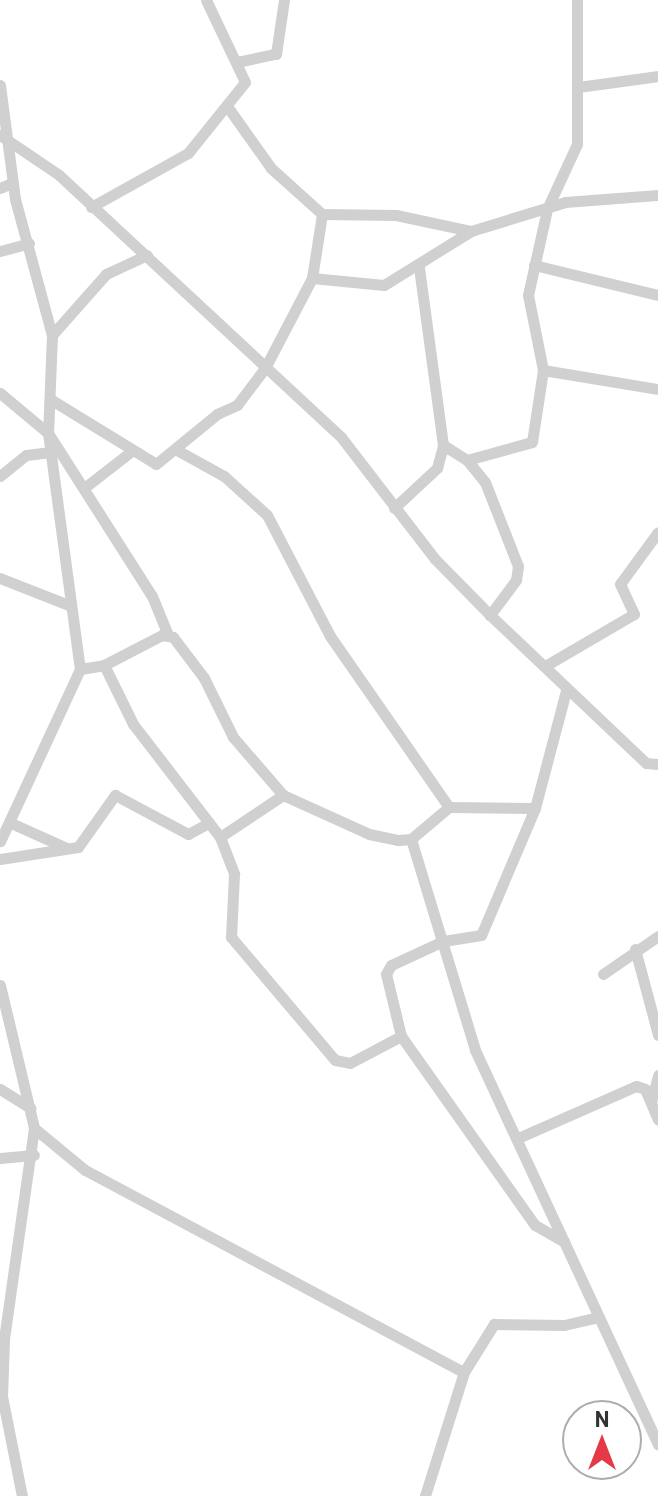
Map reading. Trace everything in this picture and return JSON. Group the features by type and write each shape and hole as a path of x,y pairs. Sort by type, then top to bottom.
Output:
{"street":[{"path":"91,207 188,153 245,82 206,0"},
{"path":"237,62 276,54 284,0"},
{"path":"467,460 530,444 543,370 528,303 547,209 574,155 578,87 577,0"},
{"path":"578,87 658,76"},
{"path":"0,85 3,137 12,183 52,335 48,433 80,669 0,841"},
{"path":"227,106 271,168 322,214 396,215 471,231"},
{"path":"3,137 59,175 341,437 373,471 394,508 490,615 545,666 566,691 646,763 658,764"},
{"path":"0,188 12,183"},
{"path":"312,278 384,285 419,267 471,231 576,200 658,195"},
{"path":"50,399 156,464 237,405 265,368 312,278 322,214"},
{"path":"0,251 29,243"},
{"path":"52,335 106,274 147,255"},
{"path":"534,265 658,295"},
{"path":"394,508 437,468 443,445 419,267"},
{"path":"543,370 658,389"},
{"path":"0,393 48,433 152,596 168,635 204,678 233,737 283,795 369,834 411,839 449,807 535,808"},
{"path":"443,445 467,460 485,482 518,566 516,580 490,615"},
{"path":"175,449 224,476 267,515 330,636 449,807"},
{"path":"84,488 133,450"},
{"path":"0,476 26,455 51,452"},
{"path":"545,666 634,614 620,584 658,532"},
{"path":"0,578 71,606"},
{"path":"80,669 104,665 168,635"},
{"path":"104,665 133,724 220,837 234,874 231,937 335,1060 350,1063 401,1036"},
{"path":"564,1242 535,1225 401,1036 387,969 443,941 477,937 485,930 535,808 566,691"},
{"path":"0,859 82,845 99,810 115,795 188,834 209,823"},
{"path":"220,837 283,795"},
{"path":"11,823 68,848"},
{"path":"411,839 475,1050 658,1445"},
{"path":"603,974 658,936"},
{"path":"635,949 658,1035"},
{"path":"0,985 34,1128 34,1155 4,1340 1,1395 22,1496"},
{"path":"651,1103 658,1075"},
{"path":"518,1138 636,1086 645,1089 658,1119"},
{"path":"0,1089 30,1108"},
{"path":"34,1128 85,1170 464,1372"},
{"path":"0,1158 34,1155"},
{"path":"425,1496 464,1372 494,1324 564,1325 598,1317"}]}
